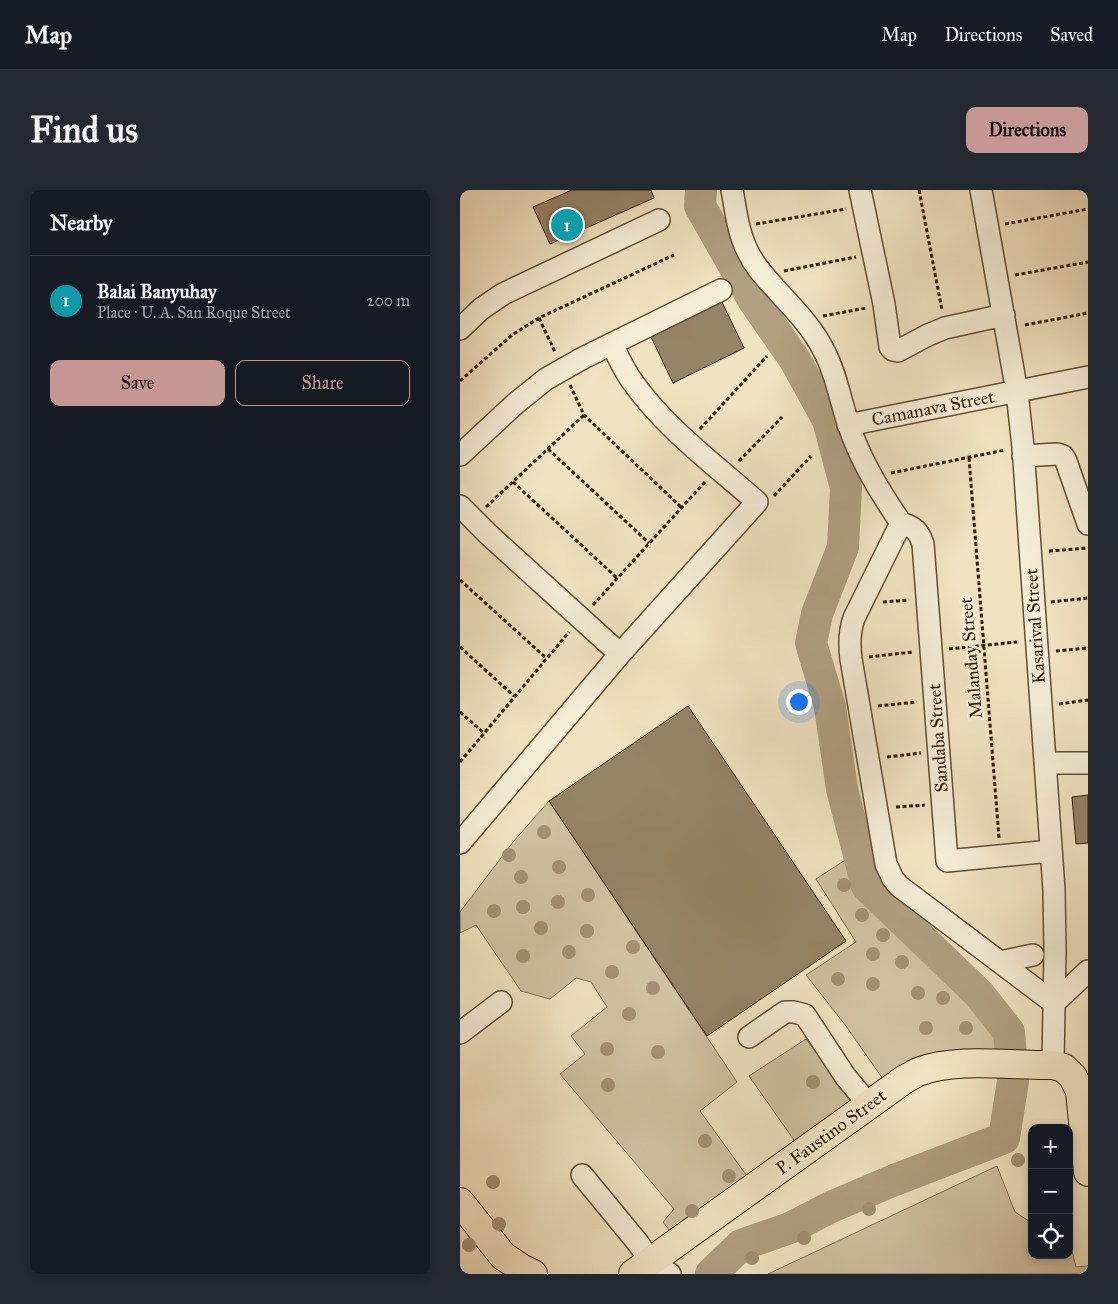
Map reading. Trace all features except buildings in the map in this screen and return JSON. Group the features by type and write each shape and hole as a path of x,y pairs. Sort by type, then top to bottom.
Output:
{"main road":[{"name":"P. Faustino Street","path":"651,1270 869,1105 918,1072 957,1064 1044,1065"},
{"path":"1044,1065 1064,1068 1073,1077 1080,1091 1088,1172"},
{"path":"460,1202 503,1256 533,1274"}],"street":[{"path":"732,190 742,240 748,252 764,276 818,338 832,371 848,424 871,477 901,523 854,618 850,628 849,642 886,864 893,879 899,886 1054,1003 1088,971"},
{"name":"Kasarival Street","path":"981,190 1017,392 1023,452 1055,919 1054,1003 1044,1065"},
{"path":"862,198 884,304 890,346 893,350 898,351 945,328 1005,322"},
{"path":"460,329 502,294 659,220"},
{"path":"460,455 515,404 533,389 563,369 721,290"},
{"path":"460,843 620,654 757,502 671,426 644,397 628,375 612,344"},
{"name":"Camanava Street","path":"848,424 1088,377"},
{"path":"1023,452 1063,456 1088,524"},
{"path":"466,513 620,654"},
{"name":"Sandaba Street","path":"901,523 916,529 923,544 947,861 1051,851"},
{"path":"1045,763 1088,762"},
{"path":"1000,962 1033,955"},
{"path":"460,1033 501,1002"},
{"path":"749,1037 785,1012 806,1015 846,1076 869,1105"},
{"path":"582,1176 638,1243 651,1270"}],"path":[{"path":"919,190 945,328"},
{"path":"739,227 862,198"},
{"path":"988,227 1088,209"},
{"path":"764,276 873,253"},
{"path":"460,381 512,335 539,318 674,255"},
{"path":"997,279 1088,262"},
{"path":"804,320 884,304"},
{"path":"1005,322 1088,313"},
{"path":"539,318 584,415 682,507"},
{"path":"689,442 767,356"},
{"path":"466,513 513,482 584,415"},
{"path":"460,762 580,618 682,507 782,417"},
{"path":"548,449 649,543"},
{"path":"871,477 968,458 1023,452"},
{"path":"757,502 773,497 811,456"},
{"name":"Malanday Street","path":"968,458 1000,856"},
{"path":"513,482 617,578"},
{"path":"1030,552 1088,548"},
{"path":"460,580 546,658"},
{"path":"861,603 927,598"},
{"path":"1033,604 1088,598"},
{"path":"851,659 984,646 1088,648"},
{"path":"460,647 514,696"},
{"path":"1040,706 1088,700"},
{"path":"859,708 935,701"},
{"path":"460,712 484,733"},
{"path":"868,759 939,752"},
{"path":"877,809 943,803"}],"shaded area":[{"path":"549,801 737,1082 700,1111 752,1183 675,1238 663,1222 674,1209 560,1074 585,1054 571,1036 607,1007 591,982 576,978 550,999 521,991 476,925 460,933 460,912 513,842"},
{"path":"853,855 861,890 973,998 1001,1035 1002,1051 885,1082 846,1026 806,975 856,942 816,879"},
{"path":"806,1039 852,1101 796,1143 749,1076"},
{"path":"997,1166 1015,1212 1028,1220 1028,1259 1073,1259 1073,1255 1076,1267 1088,1266 1088,1274 768,1274"}],"waterway":[{"path":"701,190 700,206 754,301 795,360 828,420 846,488 843,547 817,614 811,643 830,707 842,789 867,886 979,994 1009,1032 1013,1081 1004,1138 892,1181 831,1207 790,1228 741,1245 711,1274"}],"place":[{"name":"Balai Banyuhay","path":"567,225"}]}
